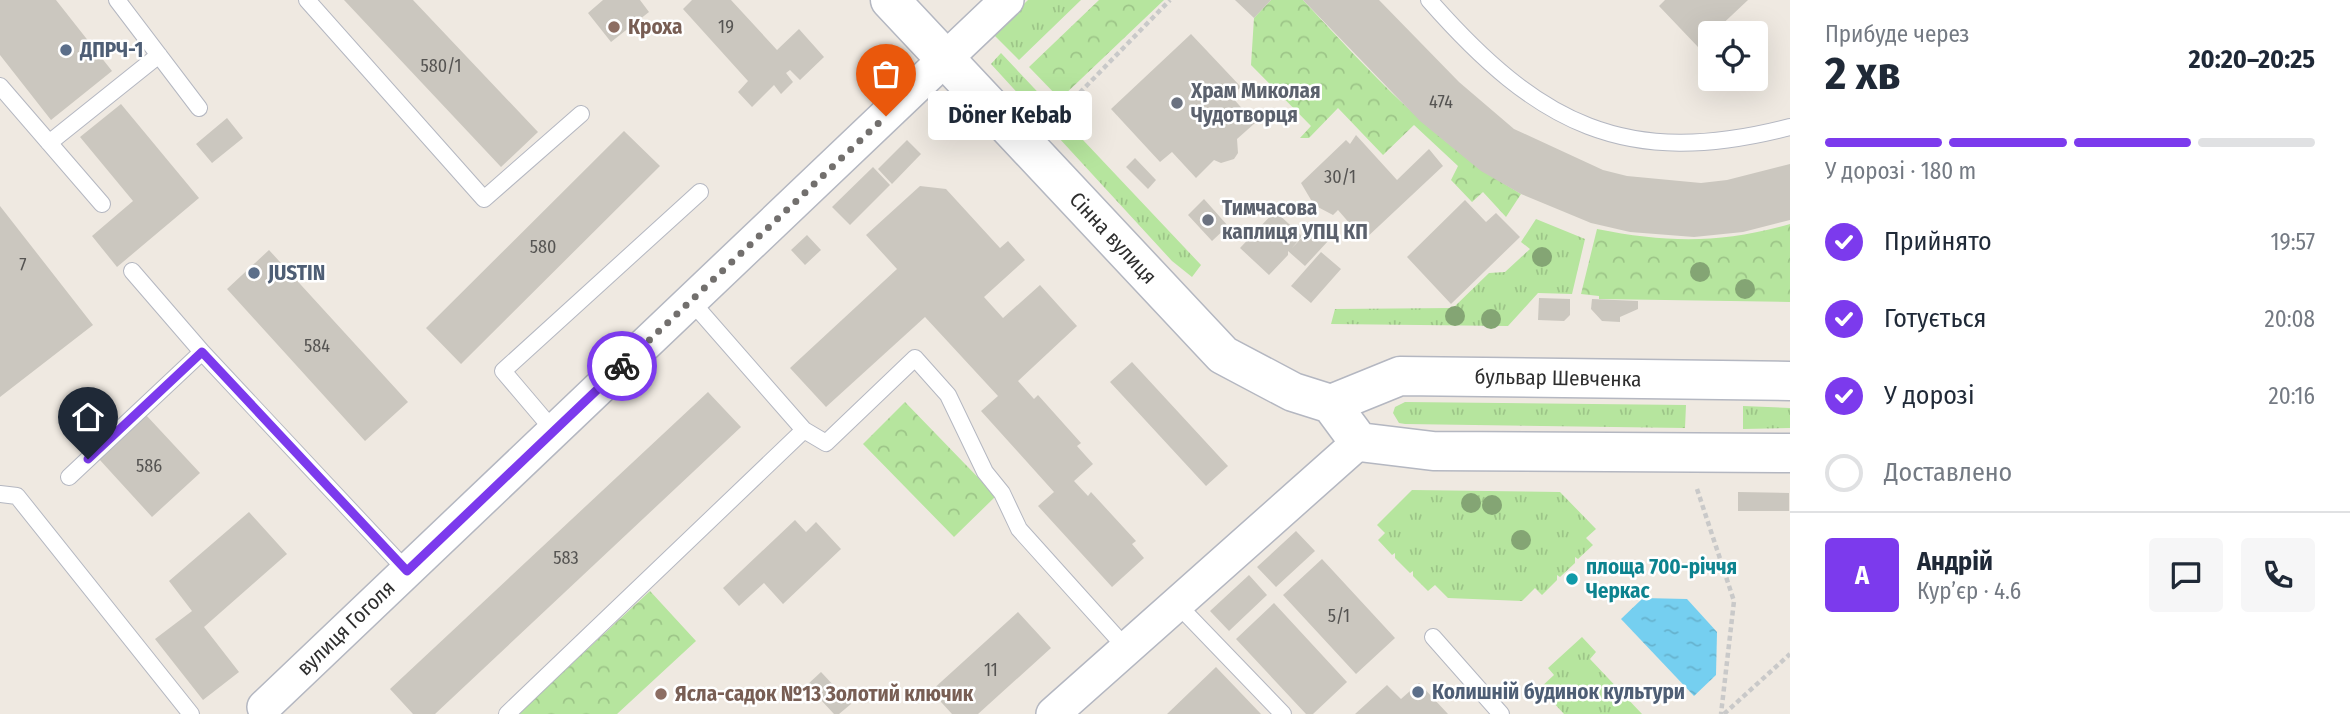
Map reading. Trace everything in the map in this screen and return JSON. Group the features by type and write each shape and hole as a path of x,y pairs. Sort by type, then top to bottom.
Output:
{"main road":[{"name":"Сінна вулиця","path":"890,0 1223,355 1293,392 1331,404"},
{"name":"бульвар Шевченка","path":"1331,404 1400,376 1790,381"},
{"path":"1331,404 1359,442 1433,451 1790,453"}],"street":[{"name":"вулиця Гоголя","path":"260,710 1007,0"},
{"path":"1053,714 1359,442"}],"lane":[{"path":"117,0 199,107"},
{"path":"307,0 484,200 581,114"},
{"path":"1429,0 1455,30 1522,90 1602,132 1632,140 1670,144 1731,140 1790,127"},
{"path":"49,143 159,55"},
{"path":"0,86 102,204"},
{"path":"554,431 503,371 700,192"},
{"path":"132,271 202,352 407,571"},
{"path":"691,301 804,430 826,443 915,358 948,395 985,472 1002,493 1019,529 1127,649"},
{"path":"69,477 202,352"},
{"path":"507,714 804,430"},
{"path":"0,494 17,496 191,714"},
{"path":"1177,604 1283,714"},
{"path":"1433,636 1501,714"}],"path":[{"path":"1062,111 1170,0"},
{"path":"1697,489 1734,601 1722,714"},
{"path":"1722,714 1790,654"}],"green space":[{"path":"1028,0 1081,0 1019,60 993,34"},
{"path":"1099,0 1164,0 1060,99 1029,67"},
{"path":"1271,0 1303,0 1379,80 1432,130 1460,153 1521,194 1506,217 1483,192 1472,202 1451,180 1458,166 1414,125 1383,155 1338,108 1309,138 1300,138 1311,126 1251,65 1254,18"},
{"path":"1001,53 1201,265 1192,277 1172,261 991,64"},
{"path":"1536,219 1585,239 1572,294 1538,293 1508,326 1331,324 1335,309 1453,308 1489,273 1505,272 1530,249 1521,242"},
{"path":"1790,224 1790,302 1599,299 1599,296 1581,294 1597,229 1647,237 1694,239 1740,235"},
{"path":"905,402 996,496 954,537 863,444"},
{"path":"1405,402 1686,405 1685,428 1405,424 1399,423 1393,413 1395,407"},
{"path":"1743,406 1790,408 1790,428 1743,429"},
{"path":"1412,490 1560,492 1596,529 1586,538 1593,545 1578,559 1575,557 1575,563 1560,577 1557,575 1557,580 1542,595 1535,588 1522,601 1448,598 1435,585 1428,591 1413,576 1413,571 1410,573 1395,558 1395,553 1392,555 1378,540 1385,533 1377,525"},
{"path":"650,591 696,641 617,714 518,714"},
{"path":"1582,637 1596,652 1590,659 1642,714 1564,714 1540,688 1554,675 1548,668"}],"water":[{"path":"1643,598 1687,599 1717,632 1716,675 1694,696 1621,619"}],"building":[{"path":"0,0 56,0 112,71 51,120 0,55"},
{"path":"344,0 413,0 538,132 501,167"},
{"name":"Кроха","path":"603,0 640,0 649,12 611,42 588,13"},
{"path":"692,0 731,0 777,50 799,29 824,57 800,80 790,70 786,73 793,82 781,94 774,85 752,107 738,92 748,81 683,9"},
{"path":"1235,0 1271,0 1254,18"},
{"path":"1303,0 1379,0 1459,82 1514,129 1603,170 1627,176 1701,183 1727,180 1790,164 1790,220 1743,232 1694,237 1630,232 1591,223 1521,194 1481,171 1420,121"},
{"path":"1665,0 1748,0 1726,21 1698,21 1698,47 1659,6"},
{"name":"Храм Миколая Чудотворця","path":"1191,34 1241,87 1231,96 1255,123 1237,139 1238,153 1234,159 1221,163 1214,160 1196,178 1172,152 1160,162 1111,109"},
{"path":"121,104 199,198 117,267 92,236 133,201 80,137"},
{"path":"227,118 243,138 212,163 196,144"},
{"path":"624,131 660,166 461,364 426,328"},
{"path":"1356,135 1397,180 1429,149 1443,166 1364,240 1338,210 1333,215 1314,205 1301,183 1346,140 1350,144"},
{"path":"907,140 921,154 892,184 878,169"},
{"path":"1135,158 1156,180 1148,189 1126,167"},
{"path":"873,167 890,185 850,225 832,207"},
{"path":"920,186 946,189 1000,248 1008,241 1025,260 984,297 1003,318 1040,285 1077,326 1018,381 1034,399 1038,395 1081,443 1077,446 1093,464 1074,481 1088,496 1091,492 1136,541 1132,544 1144,558 1112,587 1038,506 1054,492 981,411 998,396 925,317 826,407 790,368 897,269 866,235"},
{"name":"Тимчасова каплиця УПЦ КП","path":"1204,199 1228,226 1212,241 1188,215"},
{"path":"1465,200 1486,222 1496,213 1520,237 1451,304 1407,257"},
{"path":"0,206 93,325 0,397"},
{"path":"1275,211 1302,236 1292,248 1314,225 1329,240 1305,266 1288,251 1288,255 1269,275 1240,248"},
{"path":"807,235 821,250 805,265 791,250"},
{"path":"269,250 408,402 365,441 227,289"},
{"path":"1321,252 1341,269 1311,303 1291,286"},
{"path":"1539,298 1570,299 1570,315 1564,321 1538,320"},
{"path":"1592,299 1638,301 1638,309 1620,317 1620,322 1602,321 1591,309"},
{"path":"1132,362 1228,466 1206,486 1110,382"},
{"path":"708,392 741,427 435,714 413,714 390,689"},
{"path":"146,415 200,473 152,517 99,459"},
{"name":"площа 700-річчя Черкас","path":"1738,492 1789,493 1789,511 1738,511"},
{"path":"249,512 287,554 204,627 239,672 203,700 155,639 192,611 169,581"},
{"path":"795,520 806,532 816,522 841,549 783,604 764,583 739,606 723,588"},
{"path":"1296,531 1315,551 1276,587 1257,567"},
{"path":"1322,559 1395,638 1356,674 1283,595"},
{"path":"1249,575 1267,595 1229,631 1210,611"},
{"path":"1274,603 1347,682 1313,714 1306,714 1236,639"},
{"path":"1018,612 1051,648 978,714 952,714 931,691"},
{"path":"1216,667 1261,714 1167,714"},
{"path":"821,672 851,704 839,714 834,714 807,685"},
{"name":"Колишній будинок культури","path":"1419,683 1448,714 1355,714 1387,685 1401,699"}],"way so far":[{"path":"622,366 886,116"}],"place":[{"name":"Кроха","path":"614,27"},
{"name":"ДПРЧ-1","path":"66,50"},
{"name":"Храм Миколая Чудотворця","path":"1177,103"},
{"name":"Döner Kebab","path":"886,116"},
{"name":"Тимчасова каплиця УПЦ КП","path":"1208,220"},
{"name":"JUSTIN","path":"254,273"},
{"name":"площа 700-річчя Черкас","path":"1572,579"},
{"name":"Колишній будинок культури","path":"1418,692"},
{"name":"Ясла-садок №13 Золотий ключик","path":"661,694"}],"route":[{"path":"88,459 202,352 407,571 622,366"}]}
